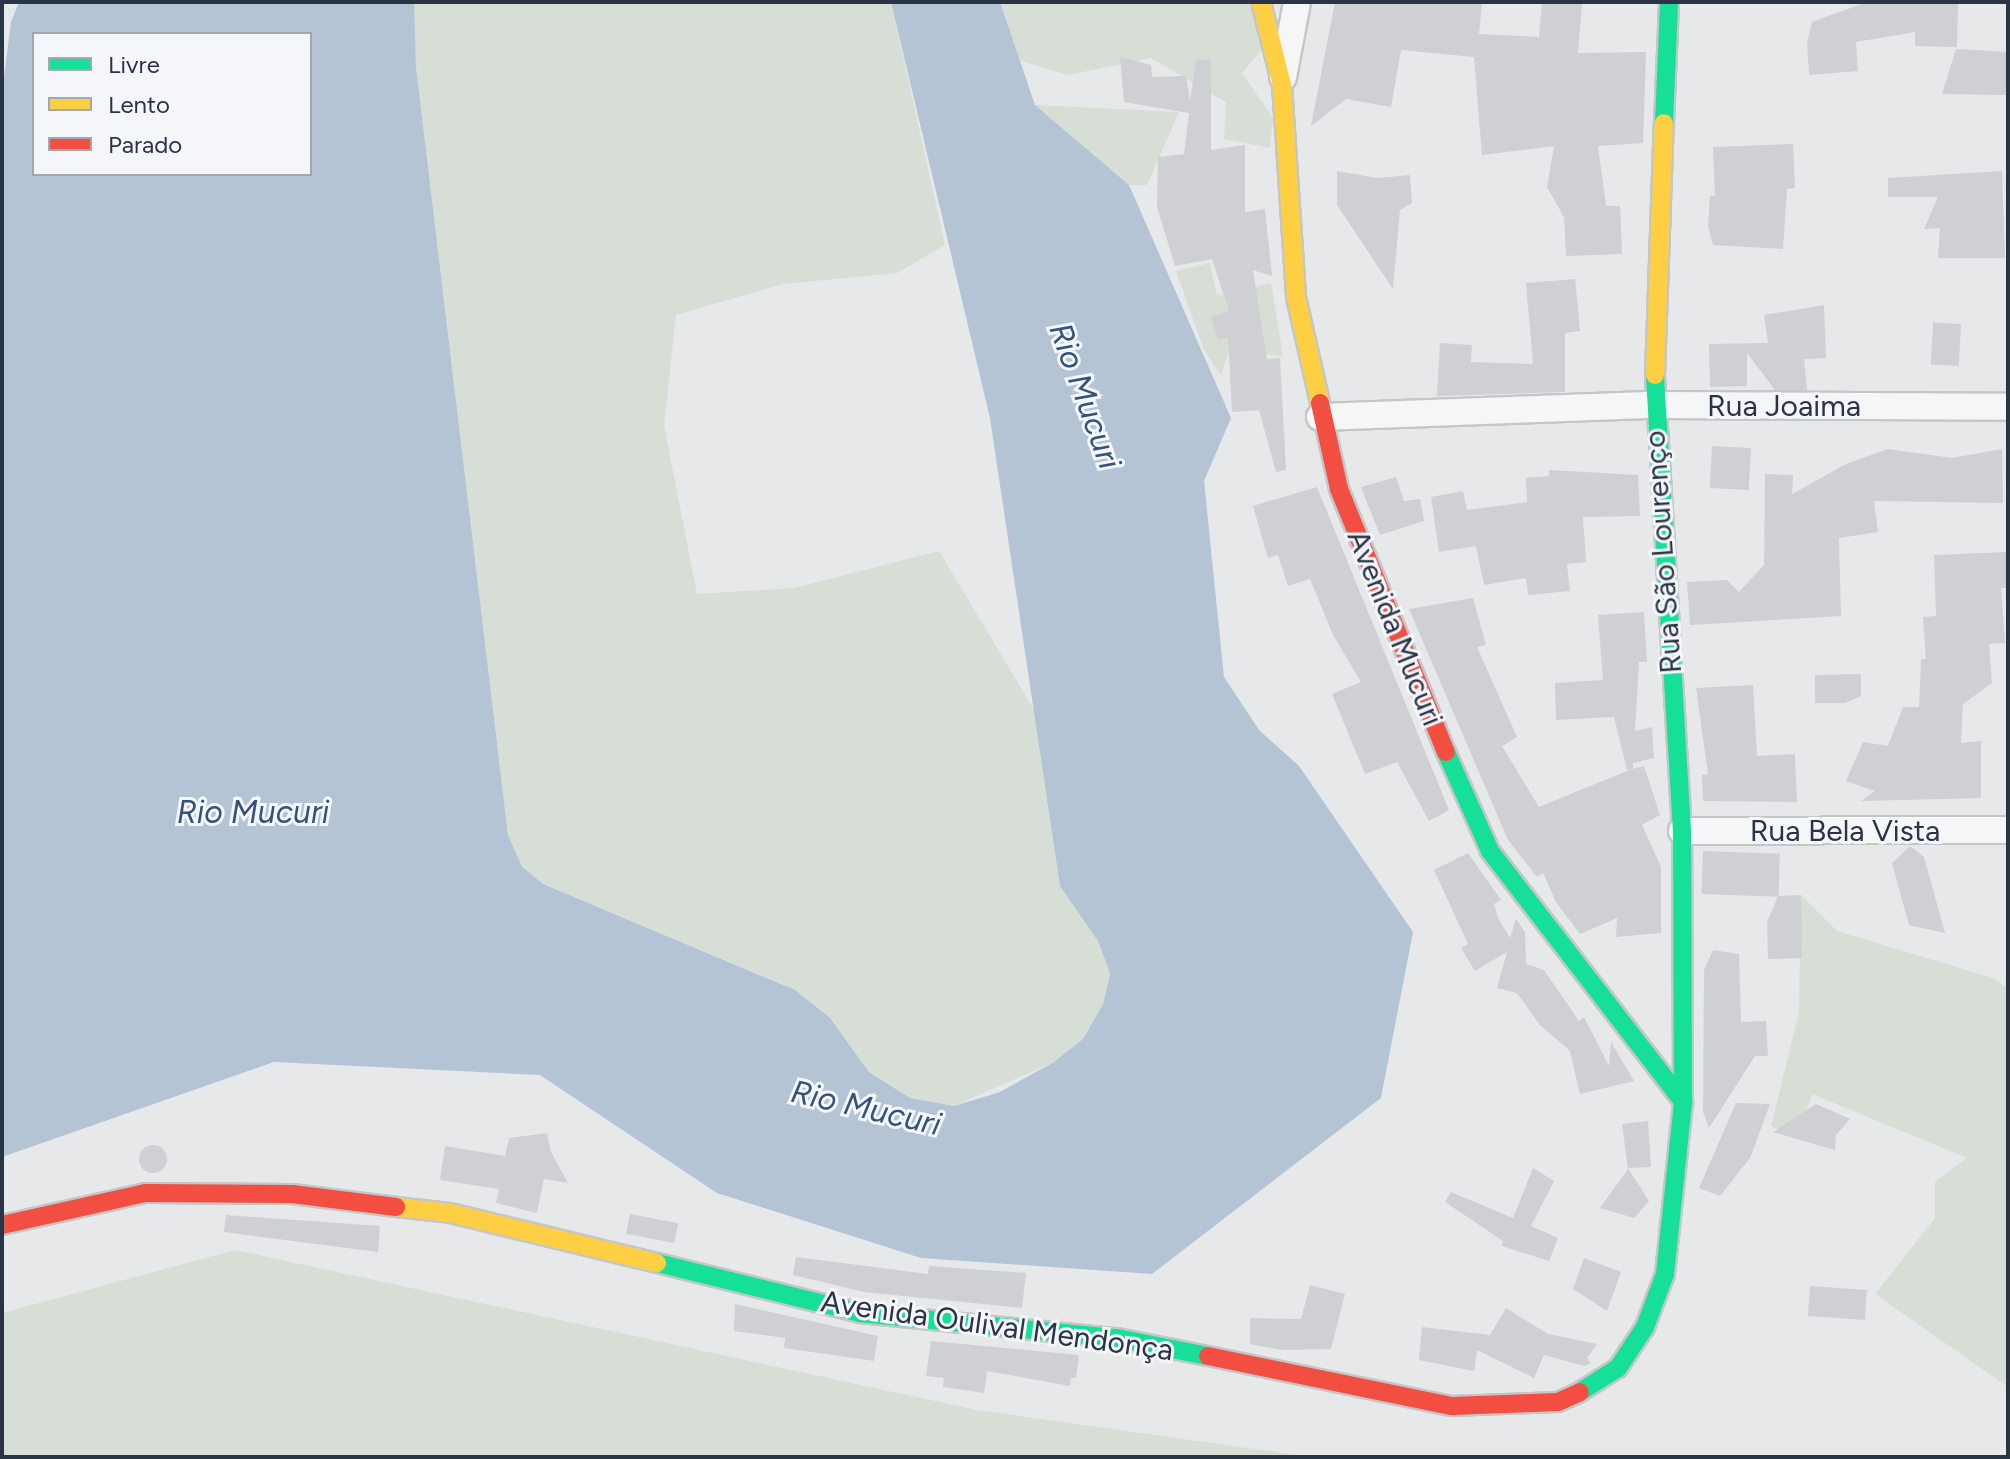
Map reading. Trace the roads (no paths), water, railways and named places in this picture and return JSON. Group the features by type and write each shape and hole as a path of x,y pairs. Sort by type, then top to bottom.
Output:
{"street":[{"name":"Avenida Mucuri","path":"1261,2 1282,85 1296,297 1320,417 1339,489 1409,667 1490,851 1683,1102"},
{"name":"Avenida Mucuri","path":"1282,85 1297,2"},
{"name":"Rua São Lourenço","path":"1669,2 1654,405 1682,831 1683,1102"},
{"name":"Rua Joaima","path":"1320,417 1654,405 2008,407"},
{"name":"Rua Bela Vista","path":"1682,831 2008,830"},
{"name":"Avenida Oulival Mendonça","path":"2,1225 42,1212 145,1193 292,1194 450,1213 860,1313 1117,1338 1452,1406 1558,1402 1582,1395 1618,1368 1645,1327 1665,1274 1683,1102"}],"water":[{"name":"Rio Mucuri","path":"19,2 414,2 416,67 508,835 522,867 543,884 795,990 830,1018 869,1072 910,1098 954,1106 1000,1092 1054,1062 1083,1039 1103,1004 1110,973 1098,941 1060,886 990,418 891,2 1000,2 1035,105 1129,185 1231,418 1204,481 1224,677 1259,730 1299,766 1413,932 1381,1098 1152,1274 921,1258 717,1193 540,1075 274,1062 2,1157 2,94 11,22"}]}
